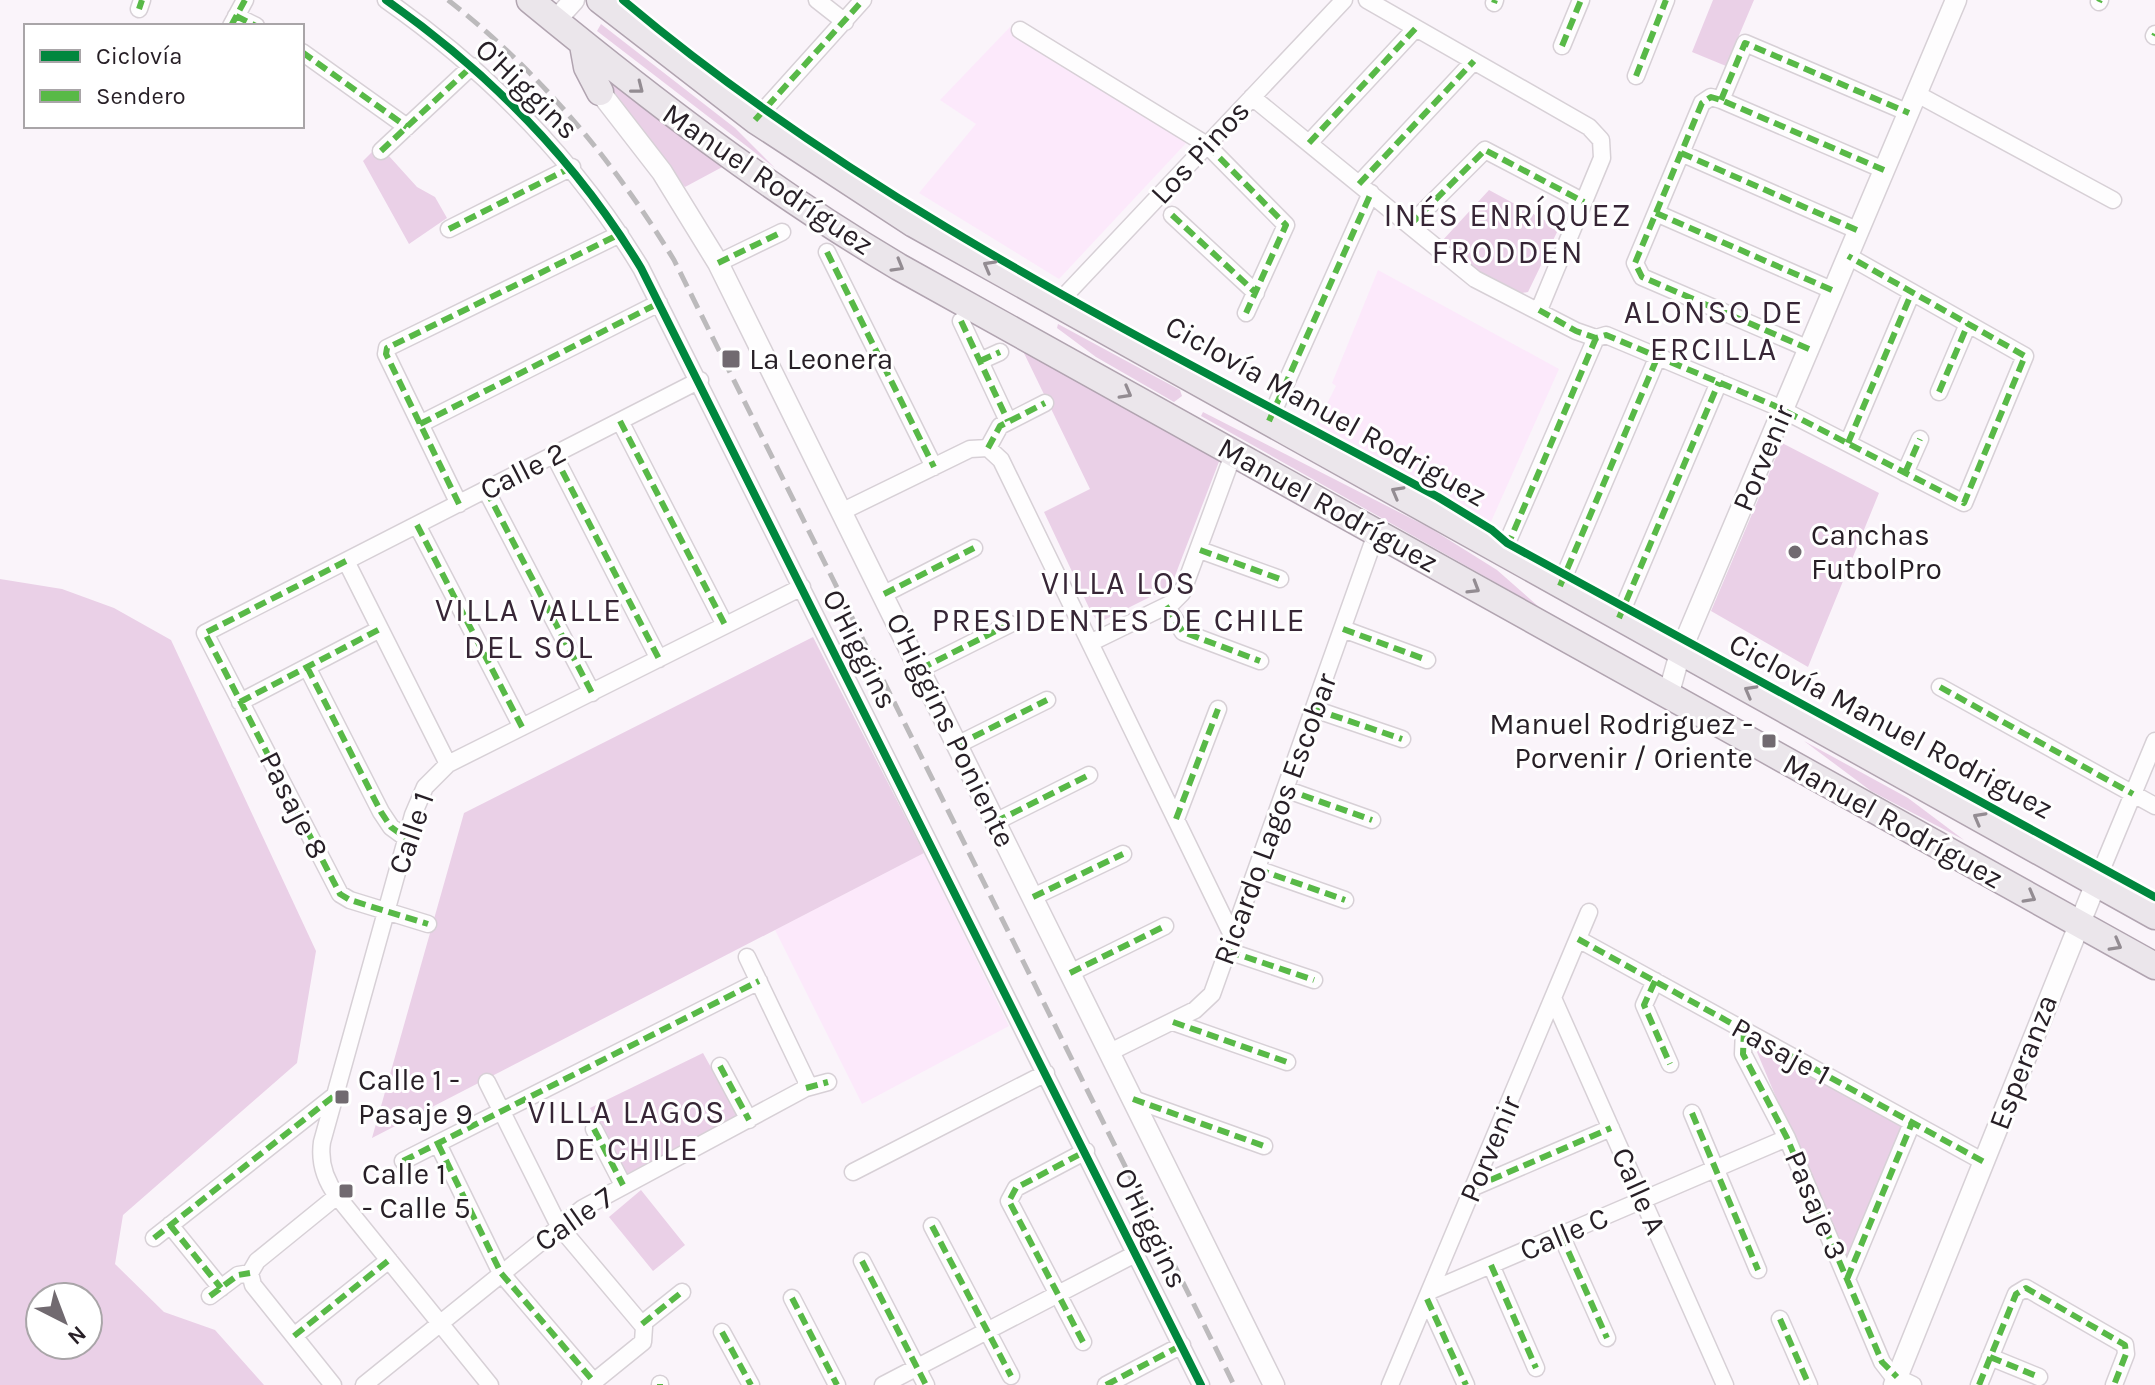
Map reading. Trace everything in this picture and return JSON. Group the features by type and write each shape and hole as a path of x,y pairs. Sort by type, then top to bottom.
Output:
{"main road":[{"name":"Manuel Rodríguez","path":"530,0 697,133 850,237 2155,966"},
{"name":"Manuel Rodríguez","path":"600,0 755,120 914,224 2155,916"},
{"path":"583,45 587,67 600,92"},
{"path":"1176,421 1190,404 1223,396"}],"street":[{"path":"234,21 245,0"},
{"name":"O'Higgins","path":"386,0 472,66 521,110 572,167 620,234 700,380 1201,1385"},
{"path":"555,21 574,0"},
{"path":"817,0 845,22"},
{"path":"755,120 863,0"},
{"name":"Los Pinos","path":"1057,304 1344,0"},
{"path":"1367,0 1589,127 1601,140 1602,158 1539,310"},
{"path":"1562,46 1581,0"},
{"path":"1636,76 1666,0"},
{"name":"Porvenir","path":"1668,696 1680,653 1956,0"},
{"path":"1309,143 1416,28"},
{"path":"1020,30 1207,145 1286,225 1246,313"},
{"path":"1809,349 1636,272 1635,263 1681,153 1745,43 1913,104 2113,200"},
{"path":"304,53 407,127"},
{"path":"1269,421 1365,188 1474,61"},
{"path":"381,151 472,66"},
{"name":"O'Higgins Poniente","path":"600,92 662,172 718,263 1274,1385"},
{"path":"1252,97 1485,285 1596,338 1606,335 1783,410 1964,503 2025,356 1848,256"},
{"path":"1714,99 1884,170"},
{"path":"1410,225 1485,150 1584,202"},
{"path":"1681,153 1859,231"},
{"path":"449,229 572,167"},
{"path":"1656,213 1834,291"},
{"path":"1172,215 1256,293"},
{"path":"718,263 782,232"},
{"path":"459,504 386,350 620,234"},
{"path":"827,252 934,467"},
{"path":"1848,443 1912,292"},
{"path":"420,424 659,303"},
{"path":"961,321 1008,421"},
{"path":"1939,392 1968,324"},
{"path":"1507,556 1507,543 1596,338"},
{"path":"980,361 1000,352"},
{"path":"1560,586 1658,356"},
{"name":"Calle 2","path":"205,633 700,380"},
{"path":"1619,618 1719,382"},
{"path":"988,448 994,432 1008,421 1045,403"},
{"path":"620,421 725,625"},
{"path":"1905,473 1920,439"},
{"path":"843,511 974,447 988,448 1001,460 1176,819 1231,944 1314,980"},
{"path":"1090,643 1166,606 1187,586 1234,452"},
{"path":"554,455 659,659"},
{"path":"486,490 592,693"},
{"path":"417,525 522,727"},
{"name":"Ricardo Lagos Escobar","path":"1110,1052 1195,1010 1212,994 1377,531"},
{"path":"884,594 974,548"},
{"path":"1200,550 1280,579"},
{"path":"346,561 448,764"},
{"name":"Calle 1","path":"337,1196 323,1171 321,1152 406,838 425,787 448,764 802,587"},
{"path":"1166,606 1183,632 1260,661"},
{"path":"920,669 1010,624"},
{"path":"240,702 380,629"},
{"path":"1343,629 1427,660"},
{"name":"Pasaje 8","path":"205,633 340,894 428,924"},
{"path":"307,667 381,812 391,827 406,838"},
{"path":"1940,687 2155,806"},
{"path":"957,745 1047,700"},
{"path":"1176,819 1218,709"},
{"path":"1314,709 1402,739"},
{"name":"Esperanza","path":"1901,1382 2078,923 2155,741"},
{"path":"995,822 1089,775"},
{"path":"1285,789 1372,820"},
{"path":"1033,897 1123,854"},
{"path":"1257,869 1345,900"},
{"name":"Porvenir","path":"1390,1385 1589,912"},
{"path":"1070,973 1165,926"},
{"name":"Pasaje 1","path":"1578,939 1984,1162"},
{"path":"747,957 806,1080 806,1088"},
{"path":"403,1161 759,981"},
{"path":"1655,981 1644,1005 1670,1064"},
{"name":"Calle A","path":"1553,998 1725,1385"},
{"path":"1173,1022 1287,1062"},
{"name":"Pasaje 3","path":"1744,1030 1743,1054 1787,1138 1882,1362 1901,1382"},
{"path":"720,1066 749,1120"},
{"path":"853,1172 1046,1073"},
{"path":"438,1144 501,1273 592,1384 643,1342 646,1335 642,1324 559,1226 487,1082"},
{"name":"Calle 7","path":"364,1385 559,1226 623,1185 806,1088 828,1082"},
{"path":"154,1238 334,1096"},
{"path":"1133,1099 1264,1146"},
{"path":"1692,1113 1758,1270"},
{"path":"1847,1279 1912,1123"},
{"path":"1474,1187 1611,1128"},
{"path":"594,1129 623,1185"},
{"name":"Calle C","path":"1428,1295 1787,1138"},
{"path":"1083,1342 1010,1206 1009,1195 1016,1188 1086,1151"},
{"path":"333,1385 253,1285 250,1273 257,1261 337,1196 490,1385"},
{"path":"170,1225 215,1292 238,1275 250,1273"},
{"path":"932,1226 1011,1376"},
{"path":"1561,1235 1607,1338"},
{"path":"883,1385 1137,1253"},
{"path":"294,1336 389,1260"},
{"path":"862,1261 926,1385"},
{"path":"1491,1265 1536,1368"},
{"path":"1979,1385 2016,1294 2022,1289 2030,1289 2126,1348 2114,1385"},
{"path":"642,1324 682,1292"},
{"path":"1428,1295 1466,1385"},
{"path":"792,1298 837,1385"},
{"path":"1780,1319 1809,1385"},
{"path":"722,1332 751,1385"},
{"path":"1106,1385 1182,1345"},
{"path":"1990,1357 2039,1377"}],"shaded area":[{"path":"1713,0 1754,0 1726,66 1692,52"},
{"path":"601,24 735,128 775,168 597,31"},
{"path":"1010,27 1189,140 1059,279 919,193 976,124 940,100"},
{"path":"590,64 726,165 685,187 601,86"},
{"path":"379,145 417,187 435,197 447,218 409,244 363,161"},
{"path":"1489,190 1559,228 1528,292 1522,293 1483,275 1442,241"},
{"path":"1378,270 1559,369 1490,524 1315,427 1336,386 1332,383"},
{"path":"1058,324 1180,390 1182,396 1174,402 1096,357 1057,328"},
{"path":"1022,349 1220,459 1173,581 1162,591 1102,621 1098,622 1091,612 1044,512 1090,489"},
{"path":"1203,412 1430,528 1497,570 1539,607 1201,416"},
{"name":"Canchas FutbolPro","path":"1782,443 1879,493 1808,667 1711,611"},
{"path":"0,579 62,589 114,608 171,640 316,951 297,1063 123,1215 115,1264 164,1312 215,1330 264,1385 0,1385"},
{"path":"813,637 924,853 372,1138 464,813"},
{"path":"1804,741 1908,798 1964,840 1871,791"},
{"path":"924,853 1009,1026 862,1104 775,930"},
{"path":"1759,1044 1901,1123 1904,1128 1851,1261 1845,1261 1754,1045"},
{"path":"703,1053 738,1116 625,1175 590,1108"},
{"path":"641,1190 685,1245 653,1271 609,1217"}],"railway":[{"path":"448,0 514,57 573,120 626,187 674,260 1234,1385"}],"marked path":[{"path":"139,9 142,0"},
{"path":"232,24 245,0"},
{"path":"755,120 863,0"},
{"path":"1562,46 1581,0"},
{"path":"1636,76 1666,0"},
{"path":"236,16 252,24"},
{"path":"1309,143 1416,28"},
{"path":"1721,100 1745,43 1909,113"},
{"path":"304,53 407,127"},
{"path":"1359,184 1474,61"},
{"path":"381,151 472,66"},
{"path":"1809,349 1642,277 1635,263 1702,103 1711,97 1721,100 1884,170"},
{"path":"1207,145 1286,225 1246,313"},
{"path":"1410,225 1485,150 1584,202"},
{"path":"1681,153 1859,231"},
{"path":"449,229 572,167"},
{"path":"1269,421 1371,193"},
{"path":"1656,213 1834,291"},
{"path":"1172,215 1256,293"},
{"path":"718,263 782,232"},
{"path":"459,504 386,354 387,348 620,234"},
{"path":"827,252 934,467"},
{"path":"1539,310 1576,331 1596,338 1606,335 1773,405 1964,503 2025,356 1848,256"},
{"path":"1848,443 1912,292"},
{"path":"420,424 659,303"},
{"path":"961,321 1008,421"},
{"path":"1939,392 1968,324"},
{"path":"1507,547 1596,338"},
{"path":"980,361 1000,352"},
{"path":"1560,586 1658,356"},
{"path":"1619,618 1719,382"},
{"path":"988,448 1000,426 1045,403"},
{"path":"620,421 725,625"},
{"path":"1905,473 1920,439"},
{"path":"554,455 659,659"},
{"path":"486,490 592,693"},
{"path":"417,525 522,727"},
{"path":"884,594 974,548"},
{"path":"1200,550 1280,579"},
{"path":"346,561 205,633 340,894 350,900 428,924"},
{"path":"1166,606 1183,632 1260,661"},
{"path":"920,669 1010,624"},
{"path":"240,702 380,629"},
{"path":"1343,629 1427,660"},
{"path":"307,667 381,812 391,827 406,838"},
{"path":"1940,687 2133,794"},
{"path":"957,745 1047,700"},
{"path":"1176,819 1218,709"},
{"path":"1314,709 1402,739"},
{"path":"995,822 1089,775"},
{"path":"1285,789 1372,820"},
{"path":"1033,897 1123,854"},
{"path":"1257,869 1345,900"},
{"path":"1070,973 1165,926"},
{"path":"1578,939 1984,1162"},
{"path":"1228,951 1314,980"},
{"path":"403,1161 759,981"},
{"path":"1655,981 1644,1005 1670,1064"},
{"path":"1173,1022 1287,1062"},
{"path":"1744,1030 1743,1054 1787,1138 1882,1362 1897,1377"},
{"path":"720,1066 749,1120"},
{"path":"806,1088 828,1082"},
{"path":"154,1238 334,1096"},
{"path":"1133,1099 1264,1146"},
{"path":"1692,1113 1758,1270"},
{"path":"1847,1279 1912,1123"},
{"path":"1474,1187 1611,1128"},
{"path":"594,1129 623,1185"},
{"path":"438,1144 501,1273 594,1382"},
{"path":"1083,1342 1009,1201 1016,1188 1086,1151"},
{"path":"170,1225 221,1288"},
{"path":"932,1226 1011,1376"},
{"path":"1561,1235 1607,1338"},
{"path":"294,1336 389,1260"},
{"path":"862,1261 926,1385"},
{"path":"1491,1265 1536,1368"},
{"path":"210,1296 238,1275 250,1273"},
{"path":"1979,1385 2016,1294 2026,1288 2125,1345 2126,1354 2114,1385"},
{"path":"642,1324 682,1292"},
{"path":"792,1298 837,1385"},
{"path":"1427,1299 1466,1385"},
{"path":"1780,1319 1809,1385"},
{"path":"722,1332 751,1385"},
{"path":"1106,1385 1182,1345"},
{"path":"1990,1357 2039,1377"}],"cycle path":[{"path":"386,0 460,57 528,120 588,190 641,268 1201,1385"},
{"name":"Ciclovía Manuel Rodriguez","path":"623,0 717,75 814,144 1017,269 1438,497 1492,530 1507,543 2155,897"}],"place":[{"name":"La Leonera","path":"731,359"},
{"name":"Canchas FutbolPro","path":"1795,552"},
{"name":"Manuel Rodriguez - Porvenir / Oriente","path":"1769,741"},
{"name":"Calle 1 - Pasaje 9","path":"342,1097"},
{"name":"Calle 1 - Calle 5","path":"346,1191"}],"district":[{"name":"INÉS ENRÍQUEZ FRODDEN","path":"1508,234"},
{"name":"ALONSO DE ERCILLA","path":"1714,330"},
{"name":"VILLA LOS PRESIDENTES DE CHILE","path":"1119,602"},
{"name":"VILLA VALLE DEL SOL","path":"529,628"},
{"name":"VILLA LAGOS DE CHILE","path":"627,1130"}]}
